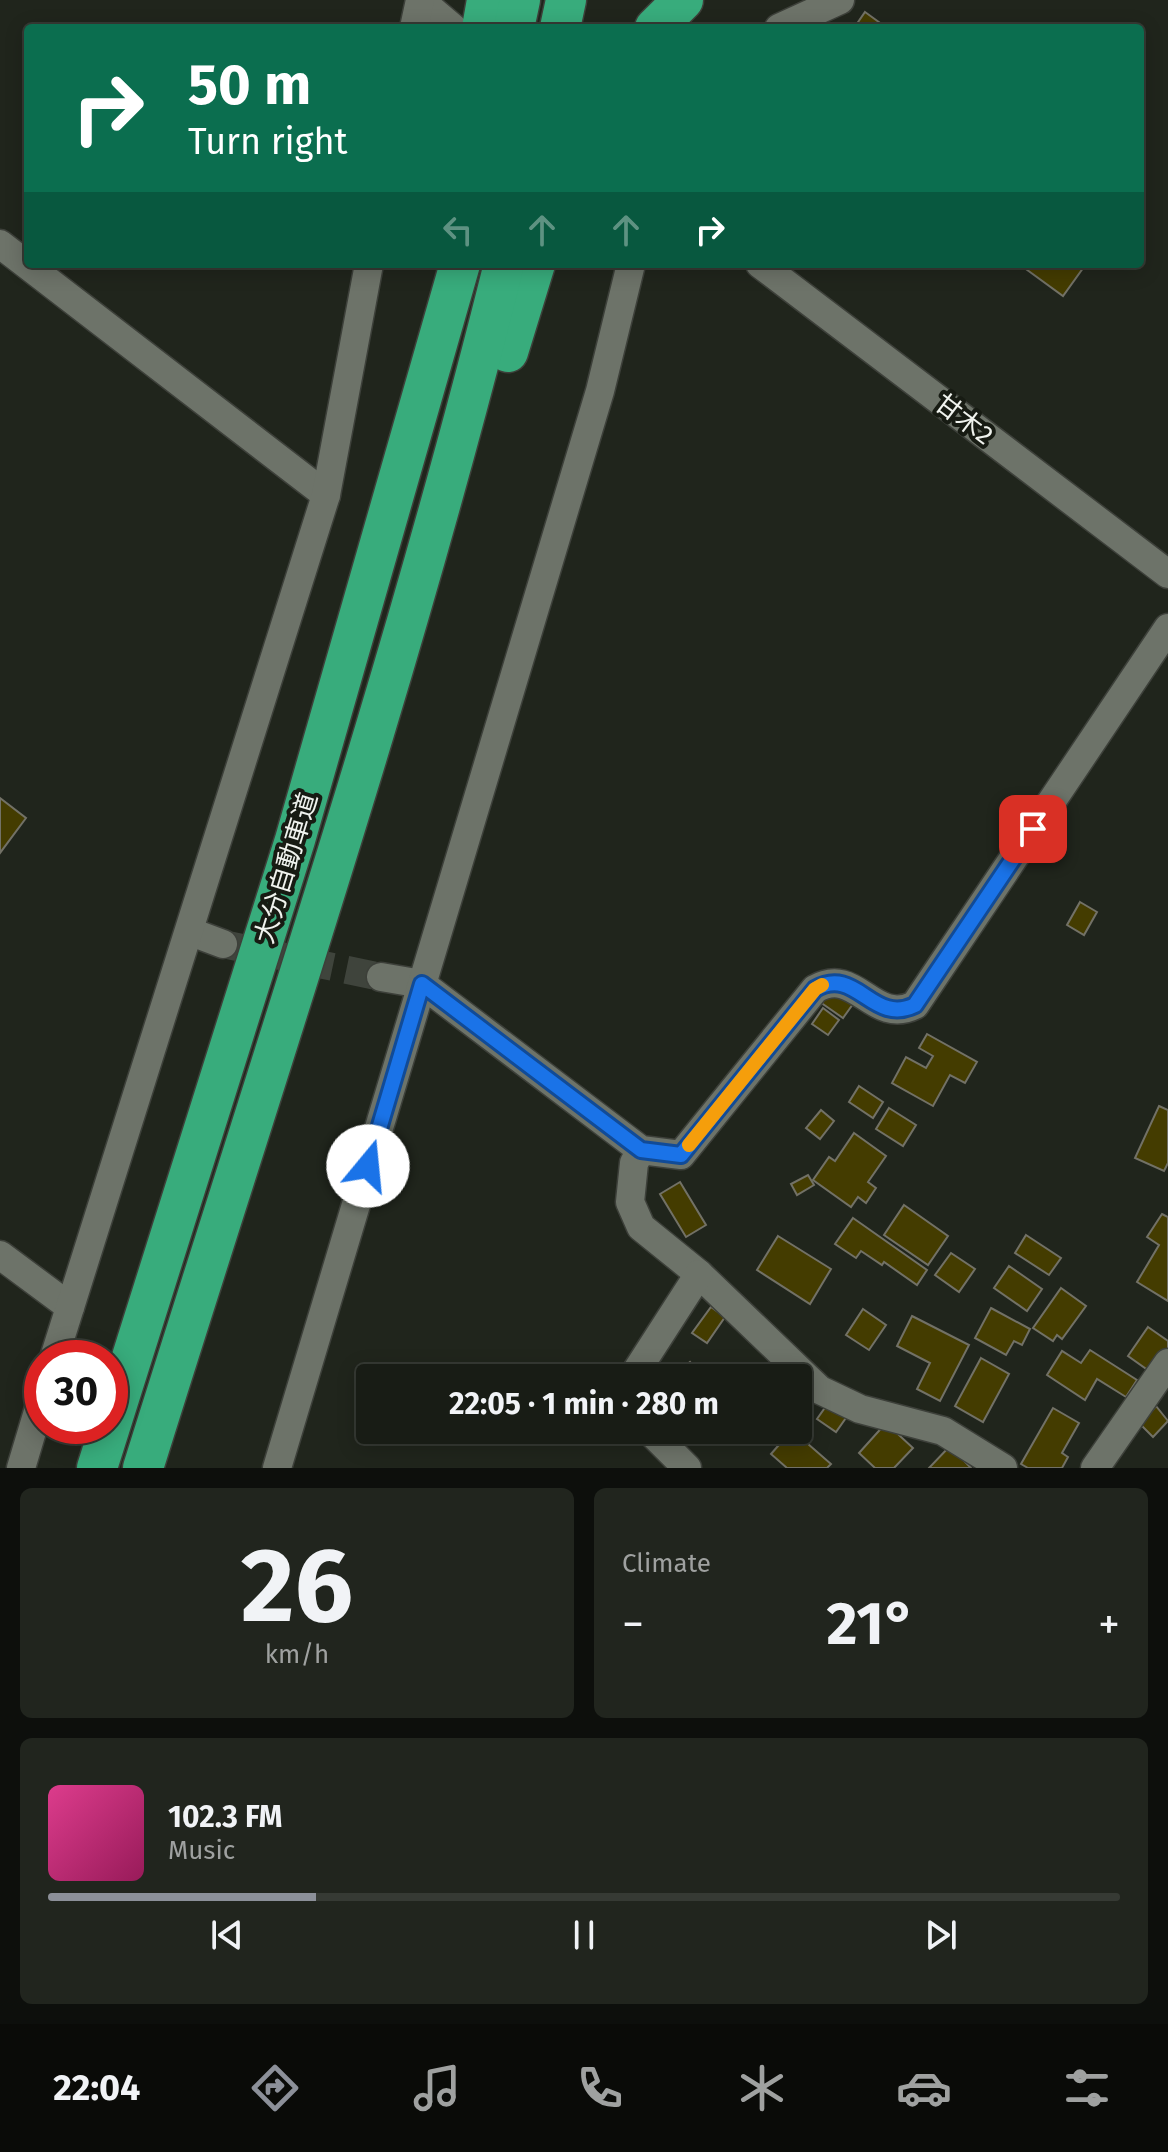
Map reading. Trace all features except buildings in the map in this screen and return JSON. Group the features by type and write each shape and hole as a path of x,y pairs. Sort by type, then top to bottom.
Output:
{"highway":[{"path":"483,24 487,0"},
{"path":"515,24 520,0"},
{"path":"561,24 566,0"},
{"path":"659,24 683,0"},
{"path":"395,500 441,268"},
{"name":"大分自動車道","path":"97,1468 291,855 459,268"},
{"name":"大分自動車道","path":"143,1468 337,853 438,514 503,268"},
{"path":"337,853 457,521 534,268"}],"street":[{"path":"415,24 420,0 448,24"},
{"path":"788,24 840,0"},
{"path":"0,244 24,262"},
{"path":"31,268 326,495"},
{"path":"60,1340 191,932 326,495 368,268"},
{"path":"277,1468 600,391 630,268"},
{"name":"甘木2","path":"765,268 1168,574"},
{"path":"381,977 422,984 641,1150 681,1155 815,989 828,982 843,983 888,1011 902,1011 915,1005 1168,628"},
{"path":"191,932 223,944"},
{"path":"641,1150 634,1163 630,1202 641,1227 699,1274 820,1390 860,1409 943,1431 1003,1468"},
{"path":"0,1255 70,1307"},
{"path":"641,1364 699,1274"},
{"path":"1095,1468 1168,1363"},
{"path":"21,1468 28,1444"},
{"path":"663,1444 687,1468"}],"tunnel":[{"path":"223,944 381,977"}],"slow traffic":[{"path":"689,1145 815,989 822,985"}],"route":[{"path":"368,1166 422,984 641,1150 681,1155 815,989 828,982 843,983 888,1011 902,1011 915,1005 1033,829"}]}
